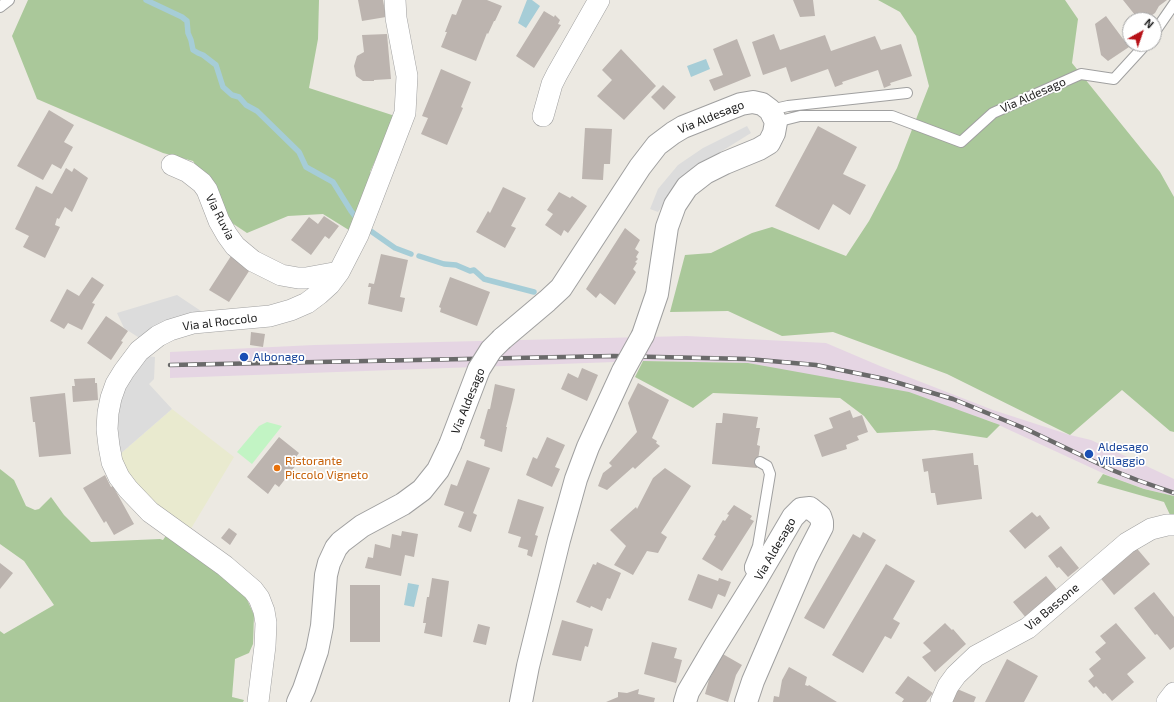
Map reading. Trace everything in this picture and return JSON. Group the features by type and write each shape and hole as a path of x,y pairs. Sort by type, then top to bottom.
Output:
{"street":[{"name":"Via al Roccolo","path":"258,702 265,646 266,624 264,611 259,598 253,590 229,570 150,512 128,489 119,477 112,462 107,429 110,398 124,370 139,351 158,336 170,330 193,323 270,316 291,310 307,303 319,294 330,284 339,272 358,235 405,113 407,76 396,18 395,0"},
{"path":"543,116 552,84 599,0"},
{"name":"Via Aldesago","path":"298,702 317,651 322,626 328,563 336,548 341,542 362,526 403,504 422,490 438,470 450,445 479,369 491,350 561,288 649,154 664,139 683,128 741,104 753,102 758,103 773,116"},
{"path":"520,702 559,540 576,479 588,446 623,371 643,335 657,294 667,227 675,204 687,187 705,173 764,146 772,138 774,133 773,116"},
{"name":"Via Ruvia","path":"172,165 188,172 202,184 207,190 219,221 227,235 235,246 253,261 281,275 298,278 339,272"},
{"name":"Via Aldesago","path":"685,702 688,692 715,646 797,512 805,507 810,508 822,519 822,527 806,558 753,681 746,702"},
{"name":"Via Bassone","path":"941,702 948,686 956,675 976,656 1028,628 1130,540 1151,529 1166,525 1174,525"},
{"path":"1167,702 1174,693"}],"lane":[{"path":"0,7 9,0"},
{"path":"1162,21 1174,4"},
{"name":"Via Aldesago","path":"773,116 892,116 961,142 993,113 1081,74 1114,79 1139,52"},
{"path":"773,116 788,106 907,93"},
{"path":"756,580 750,570 750,566 758,546 770,474 767,466 760,462"}],"shaded area":[{"path":"747,126 751,133 685,174 658,212 650,209 658,189 678,165 703,148"},
{"path":"177,295 204,313 141,339 124,328 117,313"},
{"path":"687,336 826,343 880,366 993,410 1070,435 1091,440 1174,479 1174,496 1144,489 1109,476 990,421 748,363 643,361 170,378 170,352 314,345"},
{"path":"147,356 155,357 154,379 149,384 172,409 119,455 117,443 117,414 124,387"}],"green space":[{"path":"28,0 319,0 318,39 309,88 395,116 370,172 371,182 352,232 323,214 288,216 247,233 232,223 193,161 163,153 37,99 12,36"},
{"path":"878,0 1065,0 1078,19 1072,63 1160,172 1174,197 1174,432 1170,431 1122,390 1070,435 947,374 833,332 782,336 728,311 670,312 685,255 711,253 752,233 772,227 846,256 869,221 897,168 929,86 916,36 900,12"},
{"path":"643,361 748,363 909,392 1000,425 987,438 934,430 877,433 864,416 840,398 713,393 693,408 635,377"},
{"path":"172,409 234,457 189,532 154,506 134,484 119,455"},
{"path":"267,422 282,426 252,464 237,452 259,426"},
{"path":"0,469 14,480 26,506 35,510 39,509 51,497 64,515 91,542 163,540 167,534 245,595 254,615 253,644 249,653 235,659 232,697 244,700 243,702 0,702 0,631 4,634 54,605 24,561 0,544"},
{"path":"1103,474 1144,489 1174,496 1174,517 1171,517 1164,502 1097,483"}],"water":[{"path":"527,0 532,0 540,6 526,28 518,23"},
{"path":"706,59 710,69 691,77 687,66"},
{"path":"408,583 419,585 414,607 404,605"}],"building":[{"path":"358,0 383,0 386,17 362,21"},
{"path":"462,0 487,0 502,6 488,34 487,33 476,61 441,47 452,14 456,15"},
{"path":"793,0 813,0 815,16 800,17"},
{"path":"1123,0 1167,0 1159,6 1156,12 1133,12"},
{"path":"544,11 554,17 555,15 560,20 558,24 561,25 534,68 516,56"},
{"path":"1106,16 1122,38 1122,52 1108,61 1101,55 1095,24"},
{"path":"387,34 391,79 363,81 356,76 354,66 357,56 364,52 362,35"},
{"path":"774,34 780,50 825,35 831,51 875,36 881,50 901,44 912,76 890,83 891,85 884,88 878,70 842,82 843,84 835,87 828,69 791,82 786,67 763,75 752,42"},
{"path":"737,39 751,76 714,91 709,80 723,75 713,49"},
{"path":"621,49 656,86 624,120 597,96 612,80 602,70"},
{"path":"441,69 471,82 461,107 463,108 447,145 421,134 428,118 422,116"},
{"path":"663,85 676,97 664,110 651,97"},
{"path":"49,110 74,125 64,142 73,147 61,169 52,164 43,180 17,166"},
{"path":"818,126 857,147 843,174 866,185 850,215 833,204 819,230 775,206"},
{"path":"585,128 612,129 610,164 604,164 603,180 582,179"},
{"path":"66,168 72,172 74,168 88,178 72,212 65,207 59,219 57,218 55,225 60,227 45,258 23,247 29,236 15,229 36,186 52,194"},
{"path":"503,187 526,198 511,226 516,228 505,248 476,232 488,211 490,213"},
{"path":"559,192 570,198 572,196 587,206 568,233 564,230 561,236 545,225 553,214 547,210"},
{"path":"324,216 339,226 329,239 325,236 311,255 291,240 309,217 318,224"},
{"path":"625,228 640,240 635,249 639,252 636,257 638,259 635,262 637,263 633,269 636,272 615,305 600,293 596,298 586,289"},
{"path":"381,254 408,260 400,297 405,298 402,312 368,304 371,287 368,287 369,283 374,284"},
{"path":"231,256 251,268 229,302 209,290"},
{"path":"92,277 104,285 92,303 95,304 82,330 68,323 64,329 50,321 67,289 79,296"},
{"path":"450,277 490,292 477,326 440,312 441,308 439,307"},
{"path":"106,316 128,331 121,341 123,342 111,360 87,343"},
{"path":"251,332 265,334 263,347 250,345"},
{"path":"582,368 598,375 587,401 561,389 568,373 578,378"},
{"path":"95,378 95,383 97,383 98,400 73,402 72,386 75,386 74,379"},
{"path":"638,383 669,400 652,438 657,441 656,443 660,446 635,469 633,467 607,490 598,486 603,473 612,466 609,463 637,432 628,403"},
{"path":"495,384 515,389 502,452 484,446 485,440 480,438 488,409 490,409"},
{"path":"65,393 71,454 39,457 35,422 33,422 30,397"},
{"path":"850,410 853,418 862,415 868,432 857,436 859,440 846,445 847,449 822,457 814,435 833,428 829,418"},
{"path":"723,413 758,417 756,428 760,428 757,445 760,446 757,468 712,464 716,423 722,423"},
{"path":"279,437 299,453 292,462 296,465 279,487 275,484 268,494 247,477"},
{"path":"547,437 565,445 555,467 560,469 552,487 526,475 533,457 537,459"},
{"path":"973,453 974,465 978,465 982,499 937,505 935,493 931,493 928,471 924,472 922,459"},
{"path":"467,460 490,468 473,513 477,515 471,532 458,527 464,512 444,505 451,484 457,486"},
{"path":"665,468 691,486 661,533 667,537 658,553 647,551 633,575 614,565 626,546 610,530 636,507 637,509 653,478"},
{"path":"105,475 111,487 113,486 134,524 114,535 106,521 104,523 83,488"},
{"path":"518,499 544,507 535,535 538,536 532,557 527,555 528,550 518,547 521,537 508,533"},
{"path":"734,505 752,516 750,519 754,521 722,571 702,559 716,536 714,535 723,520 725,521 729,515 727,514"},
{"path":"1032,512 1037,517 1040,515 1050,528 1025,549 1009,531"},
{"path":"229,528 237,534 230,545 221,538"},
{"path":"402,531 418,534 414,557 405,555 401,576 365,568 368,557 373,558 375,544 390,548 392,534 401,536"},
{"path":"863,532 876,540 824,629 804,618 853,534 860,538"},
{"path":"1134,545 1150,564 1114,595 1098,575"},
{"path":"1061,546 1079,568 1068,577 1059,567 1057,568 1048,556"},
{"path":"597,562 621,573 610,599 607,598 602,611 576,602 593,564 596,565"},
{"path":"0,563 13,573 0,589"},
{"path":"886,564 915,581 893,619 900,623 891,639 885,636 863,673 832,655"},
{"path":"698,574 718,581 719,578 731,582 725,597 718,594 712,609 688,600"},
{"path":"1046,576 1059,592 1027,619 1013,602"},
{"path":"432,578 449,581 442,637 424,633 426,623 423,623"},
{"path":"350,585 380,585 380,642 350,642"},
{"path":"1154,592 1174,617 1174,647 1170,650 1157,634 1155,635 1134,608"},
{"path":"562,620 593,629 588,647 585,646 581,661 552,655"},
{"path":"945,623 952,630 953,629 966,644 935,672 922,657 931,651 923,643"},
{"path":"1116,623 1146,658 1127,674 1134,682 1112,701 1105,693 1103,694 1096,686 1094,688 1088,681 1094,676 1089,669 1101,659 1095,652 1106,643 1100,636"},
{"path":"478,624 490,627 486,645 473,642"},
{"path":"652,642 677,648 674,658 682,660 676,683 644,674"},
{"path":"721,653 742,665 736,675 728,702 705,694 710,676"},
{"path":"1007,659 1038,676 1024,702 985,702"},
{"path":"789,667 807,677 805,685 809,685 837,702 773,702 774,696 779,697 782,680"},
{"path":"908,676 933,693 926,702 902,702 904,699 895,693"},
{"path":"955,688 976,697 974,702 949,702"},
{"path":"639,689 638,694 655,698 654,702 606,702 618,697 618,692 627,693"}],"waterway":[{"path":"146,0 182,17 187,21 188,33 193,50 203,55 216,65 223,87 232,95 239,97 246,105 257,111 299,152 306,167 333,182 358,220"},
{"path":"365,227 395,248 411,254"},
{"path":"419,256 444,264 456,265 470,271 474,270 484,279 534,292"}],"railway":[{"path":"170,365 613,356 748,359 816,365 885,379 953,399 1026,429 1112,470 1174,493"}],"place":[{"name":"Albonago","path":"244,357"},
{"name":"Aldesago Villaggio","path":"1089,454"},
{"name":"Ristorante Piccolo Vigneto","path":"277,468"}]}
